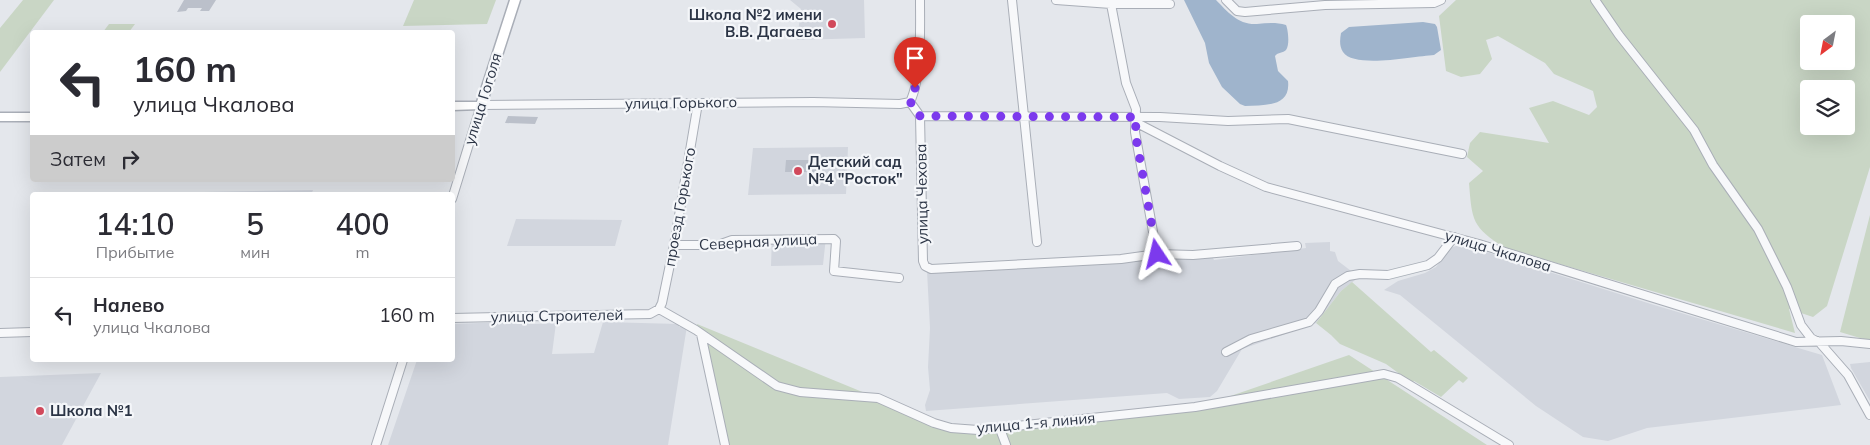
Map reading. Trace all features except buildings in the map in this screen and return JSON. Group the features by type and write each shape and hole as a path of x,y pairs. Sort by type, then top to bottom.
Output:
{"street":[{"name":"улица Гоголя","path":"454,192 515,0"},
{"path":"920,0 920,40 914,94 910,102 915,106 920,116"},
{"path":"1012,0 1037,242"},
{"path":"1056,0 1110,4 1170,4"},
{"path":"1226,0 1232,8 1239,12 1324,2 1434,3 1441,0"},
{"path":"1595,0 1619,35 1694,130 1713,165 1758,229 1787,287 1801,325 1811,338 1820,343 1848,375 1870,415"},
{"path":"1110,4 1124,72 1133,98 1137,120 1135,132 1157,254 1193,255 1297,246"},
{"name":"улица Горького","path":"455,106 813,102 900,104 910,102"},
{"name":"проезд Горького","path":"659,309 662,303 674,245 698,103"},
{"name":"улица Чкалова","path":"920,116 1025,115 1137,120 1220,166 1266,187 1454,237 1796,342 1820,343 1841,341 1870,344"},
{"name":"улица Чехова","path":"920,116 923,261 925,266 931,269 1121,259 1157,254"},
{"path":"0,118 30,117"},
{"path":"1137,120 1228,121 1288,119 1462,154"},
{"path":"1226,352 1251,339 1309,322 1316,316 1330,290 1347,276 1369,273 1386,275 1425,269 1432,264 1454,237"},
{"name":"Северная улица","path":"674,245 718,245 732,240 834,239 836,241 834,270 899,278"},
{"name":"улица Строителей","path":"455,318 650,314 659,309"},
{"name":"улица 1-я линия","path":"659,309 667,315 690,324 701,334 767,380 788,390 868,396 888,401 934,423 951,428 1000,429 1195,407 1384,374 1391,375 1509,445"},
{"path":"0,333 30,332"},
{"path":"701,334 720,417 724,445"},
{"path":"376,445 402,362"},
{"path":"1000,429 1006,445"}],"shaded area":[{"name":"Школа №2 имени В.В. Дагаева","path":"790,0 864,0 865,38 797,40 801,9"},
{"name":"Детский сад №4 \"Росток\"","path":"848,147 846,194 748,195 753,148"},
{"path":"313,190 312,192 204,192"},
{"path":"516,219 622,220 615,246 507,246"},
{"path":"772,236 826,237 823,265 771,266"},
{"path":"1330,242 1330,251 1335,252 1338,261 1359,277 1341,291 1316,323 1242,349 1217,391 1210,397 1179,399 1167,393 926,411 925,405 930,390 928,367 930,328 927,271 1156,257 1212,256 1214,260 1306,248 1305,243"},
{"path":"1461,244 1651,304 1822,355 1841,405 1647,428 1608,441 1583,437 1536,406 1400,295 1384,290 1398,281 1425,273 1436,267 1451,248"},
{"path":"528,321 534,324 556,323 552,354 594,353 603,322 679,324 679,327 687,326 668,445 388,445 416,362 455,362 455,324"},
{"path":"1870,362 1870,401 1850,364"},
{"name":"Школа №1","path":"101,373 62,445 0,445 0,377"}],"green space":[{"path":"23,0 54,0 0,72 0,28"},
{"path":"414,0 496,0 487,24 403,26"},
{"path":"1456,0 1870,0 1870,167 1827,306 1813,317 1789,309 1795,333 1505,248 1480,228 1473,215 1469,183 1483,171 1467,157 1470,143 1480,132 1549,143 1529,108 1553,101 1589,115 1597,107 1593,91 1554,74 1545,63 1498,36 1486,40 1492,59 1480,74 1461,77 1446,71 1439,16"},
{"path":"109,24 135,24 130,30 104,30"},
{"path":"1870,215 1870,341 1840,332"},
{"path":"1352,282 1431,352 1434,350 1468,378 1463,383 1459,380 1441,397 1414,381 1412,383 1386,364 1340,344 1316,323 1341,291"},
{"path":"697,324 955,430 1190,410 1349,355 1487,445 723,445"}],"water":[{"path":"1184,0 1216,0 1234,17 1244,22 1250,24 1275,23 1286,25 1287,48 1275,56 1278,71 1288,81 1288,89 1285,96 1281,100 1268,105 1245,106 1240,104 1222,87 1209,63 1205,43"},
{"path":"1423,22 1435,24 1437,27 1441,50 1434,55 1372,61 1359,60 1349,57 1343,52 1341,47 1341,33 1349,27"}],"place":[{"name":"Школа №2 имени В.В. Дагаева","path":"832,24"},
{"name":"Детский сад №4 \"Росток\"","path":"798,171"},
{"name":"Школа №1","path":"40,411"}],"route":[{"path":"915,88 910,102 918,110 920,116 1137,117 1135,132 1157,254"}]}
